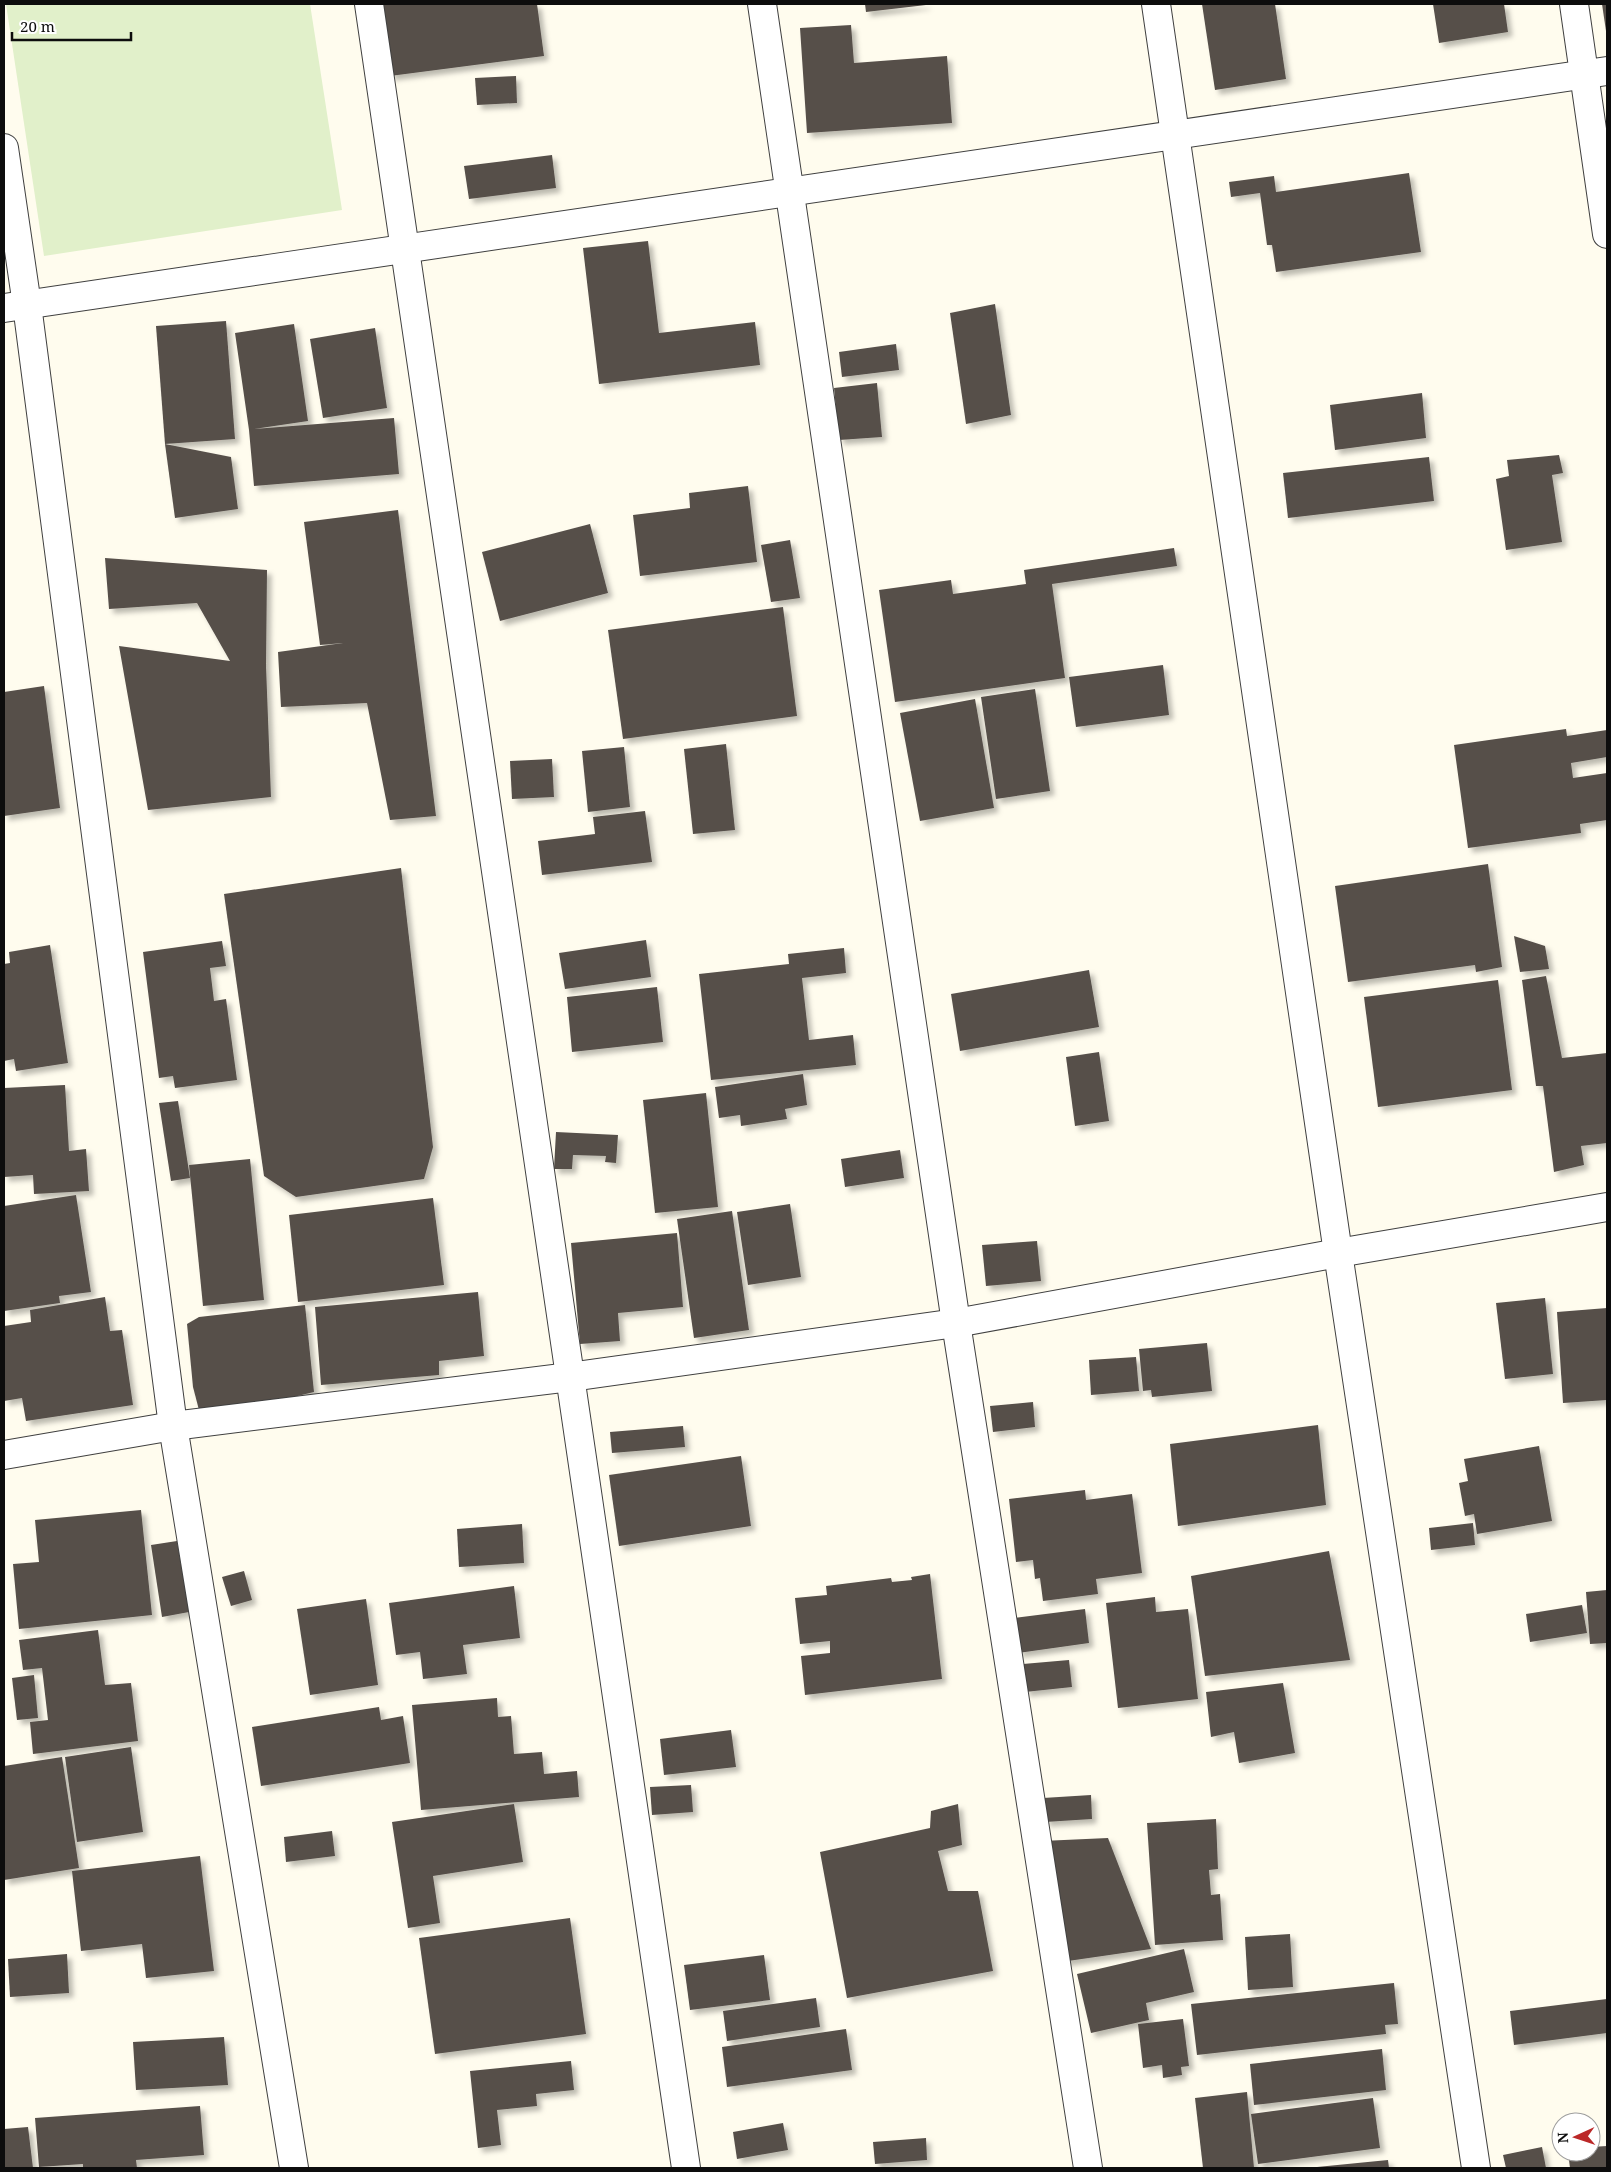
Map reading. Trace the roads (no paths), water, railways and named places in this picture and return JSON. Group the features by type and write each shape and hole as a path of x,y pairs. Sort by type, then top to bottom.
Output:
{"street":[{"path":"369,4 686,2168"},
{"path":"762,4 956,1323 1088,2168"},
{"path":"1156,4 1338,1253 1476,2168"},
{"path":"1574,4 1596,73 1607,234"},
{"path":"15,307 1596,73"},
{"path":"4,148 15,307 173,1426 294,2168"},
{"path":"4,1455 173,1426 570,1377 956,1323 1338,1253 1607,1207"}]}
